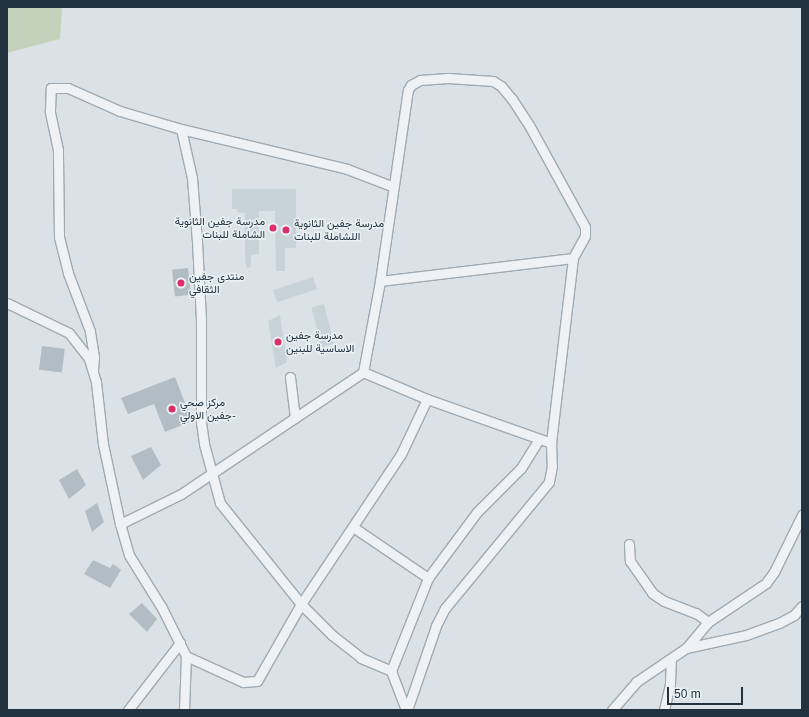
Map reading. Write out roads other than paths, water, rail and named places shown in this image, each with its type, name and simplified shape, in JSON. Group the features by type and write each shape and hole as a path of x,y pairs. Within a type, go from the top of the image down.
{"street":[{"path":"120,524 181,494 363,372 380,281 394,187 402,147 406,97 411,84 420,80 448,78 493,81 502,86 520,112 585,227 585,236 574,258 550,443 552,466 549,482 445,608 436,626 406,710"},
{"path":"184,710 186,656 180,642 129,555 120,524 103,444 93,370 94,357 90,331 68,272 59,237 58,150 50,111 51,88 68,88 108,106 181,129 347,169 394,187"},
{"path":"181,129 192,178 197,241 201,321 201,422 204,444 214,473 220,503 301,604 348,649 362,658 391,671"},
{"path":"380,281 574,258"},
{"path":"7,303 69,333 83,350 93,370"},
{"path":"363,372 427,399 550,443"},
{"path":"290,377 295,418"},
{"path":"186,656 243,682 257,681 263,675 301,604 401,454 427,399"},
{"path":"406,710 391,671 428,578 476,512 521,468 540,440"},
{"path":"612,710 636,682 671,660 686,648 708,622 766,583 774,572 802,515"},
{"path":"353,527 428,578"},
{"path":"629,544 630,561 652,592 664,601 696,613 708,622"},
{"path":"686,648 746,635 779,623 794,615 802,606"},
{"path":"128,710 180,642"},
{"path":"664,710 670,684 671,660"}],"place":[{"name":"مدرسة جفين الثانوية الشاملة للبنات","path":"273,228"},
{"name":"مدرسة جفين الثانوية اللشاملة للبنات","path":"286,230"},
{"name":"منتدى جفين الثقافي","path":"181,283"},
{"name":"مدرسة جفين الاساسية للبنين","path":"278,342"},
{"name":"مركز صحي جفين الاولي-","path":"172,409"}]}
